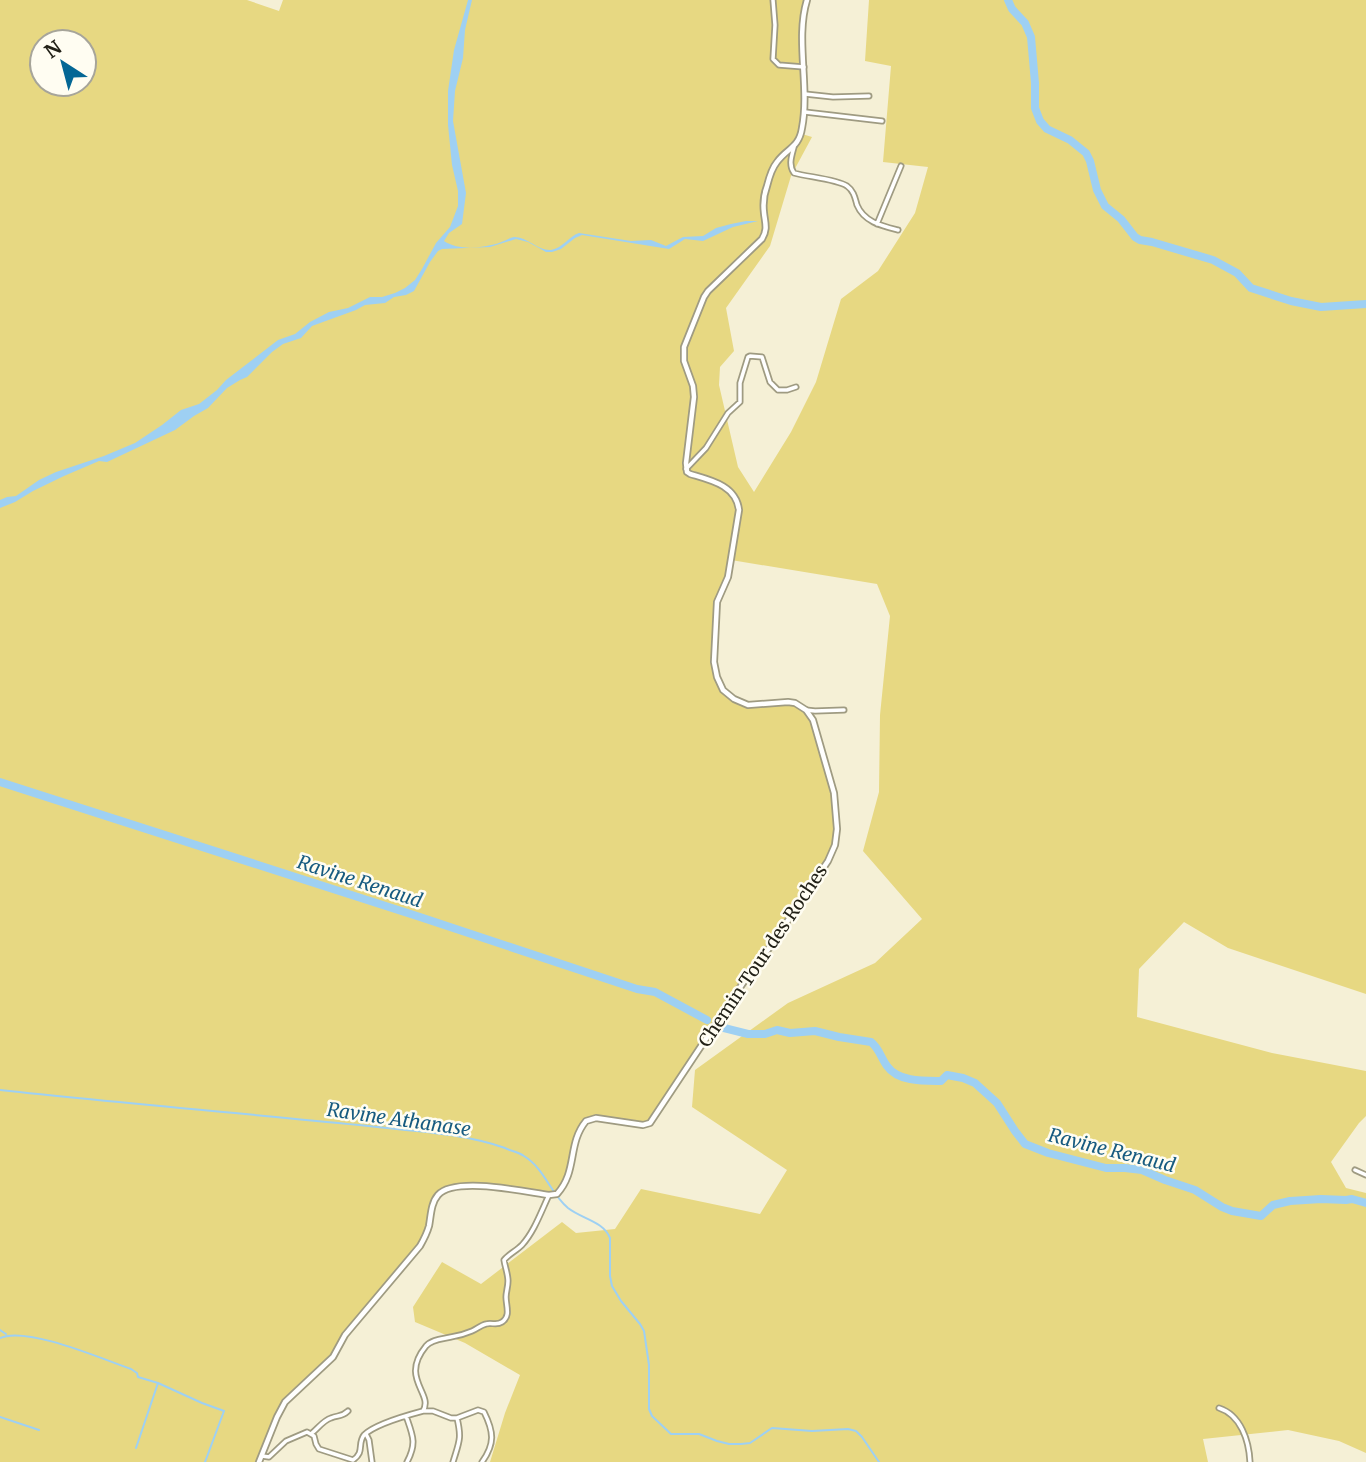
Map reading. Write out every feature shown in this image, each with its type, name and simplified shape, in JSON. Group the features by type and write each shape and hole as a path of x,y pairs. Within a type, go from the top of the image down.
{"street":[{"path":"773,0 773,59 779,65 804,66"},
{"path":"807,0 802,27 805,94 802,132 794,147 779,158 770,176 765,193 766,232 708,291 684,347 684,361 694,397 686,469 690,474 722,484 738,503 740,510 728,577 718,602 714,662 723,690 748,705 788,702 815,712 844,710"},
{"path":"805,94 833,97 869,96"},
{"path":"805,111 881,121"},
{"path":"794,147 791,163 794,173 845,185 853,192 863,215 876,223 898,230"},
{"path":"876,223 901,166"},
{"path":"686,469 706,448 728,413 740,402 740,383 748,357 762,357 770,382 778,390 796,387"},
{"name":"Chemin Tour des Roches","path":"550,1195 557,1194 565,1185 577,1136 586,1121 596,1118 643,1125 650,1123 828,862 835,845 837,829 834,793 813,720 806,710"},
{"path":"1355,1170 1366,1175"},
{"path":"259,1462 285,1402 332,1357 345,1335 420,1246 440,1193 453,1187 470,1185 550,1195 527,1239 504,1260 508,1278 508,1310 505,1319 501,1323 485,1324 463,1335 432,1341 416,1362 419,1388 426,1402 423,1411"},
{"path":"1219,1408 1230,1413 1245,1432 1250,1462"},
{"path":"312,1433 319,1449 353,1460 360,1453 366,1434 399,1417 433,1411 457,1418 481,1410 486,1415 492,1438 492,1446 482,1462"},
{"path":"262,1456 269,1457 286,1441 307,1432 312,1433 328,1419 339,1417 348,1411"},
{"path":"406,1416 414,1445 407,1462"},
{"path":"453,1462 460,1440 457,1418"},
{"path":"366,1434 372,1462"}],"shaded area":[{"path":"0,0 247,0 279,11 283,0 807,0 802,27 805,94 802,134 812,137 791,176 770,246 726,308 734,351 720,367 719,385 738,467 754,492 791,432 816,382 841,299 878,271 915,213 928,167 883,162 891,66 865,61 869,0 1366,0 1366,994 1228,948 1184,922 1139,969 1137,1017 1272,1053 1366,1071 1366,1116 1331,1162 1346,1188 1366,1193 1366,1453 1339,1441 1288,1430 1203,1439 1208,1462 490,1462 520,1375 465,1343 415,1322 413,1307 442,1262 481,1284 562,1222 576,1233 615,1229 641,1189 760,1214 787,1170 692,1107 695,1070 788,1003 875,963 922,919 863,851 879,792 880,715 890,616 877,584 731,560 728,577 717,602 714,662 723,690 734,699 748,704 788,702 806,710 813,720 831,780 837,829 828,862 647,1125 589,1119 579,1130 569,1176 557,1194 470,1185 453,1187 437,1196 420,1246 345,1335 333,1357 285,1403 259,1462 0,1462"}],"water":[{"path":"468,0 472,0 455,91 453,121 466,193 462,224 449,233 444,241 470,248 438,251 414,291 406,295 394,297 385,303 365,305 312,326 301,338 283,344 272,352 247,377 227,388 208,408 175,430 107,462 99,461 64,476 0,508 0,500 16,496 39,480 135,443 181,410 199,404 278,340 295,334 310,322 370,297 395,293 415,280 436,243 450,227 458,206 448,125 448,91 454,50"},
{"path":"758,221 733,227 703,241 685,239 669,249 582,235 561,249 546,252 516,239 490,247 474,248 493,245 514,237 551,250 579,233 631,241 651,240 666,246 683,237 703,236 716,228"}],"waterway":[{"path":"1008,0 1012,9 1025,23 1031,37 1035,108 1040,121 1047,129 1070,140 1086,153 1097,190 1105,206 1121,219 1135,237 1213,260 1237,273 1251,288 1291,301 1321,307 1366,304"},
{"name":"Ravine Renaud","path":"0,782 637,989 655,992 707,1020"},
{"name":"Ravine Renaud","path":"724,1028 748,1034 765,1034 777,1030 790,1033 815,1031 871,1042 892,1071 904,1078 941,1081 947,1075 975,1083 997,1103 1025,1144 1106,1168 1142,1170 1195,1190 1232,1211 1261,1216 1273,1205 1290,1201 1352,1199 1366,1203"},
{"name":"Ravine Athanase","path":"0,1090 433,1133 470,1139 519,1153 531,1161 568,1208 607,1232 610,1238 612,1286 644,1331 649,1365 649,1409 652,1416 671,1434 699,1434 729,1444 741,1444 750,1443 772,1428 812,1431 848,1429 856,1431 862,1437 879,1462"},
{"path":"0,1330 6,1334"},
{"path":"0,1338 12,1335 28,1336 65,1345 131,1369 138,1377 224,1411 205,1462"},
{"path":"136,1448 158,1383"},
{"path":"0,1417 39,1430"}]}
